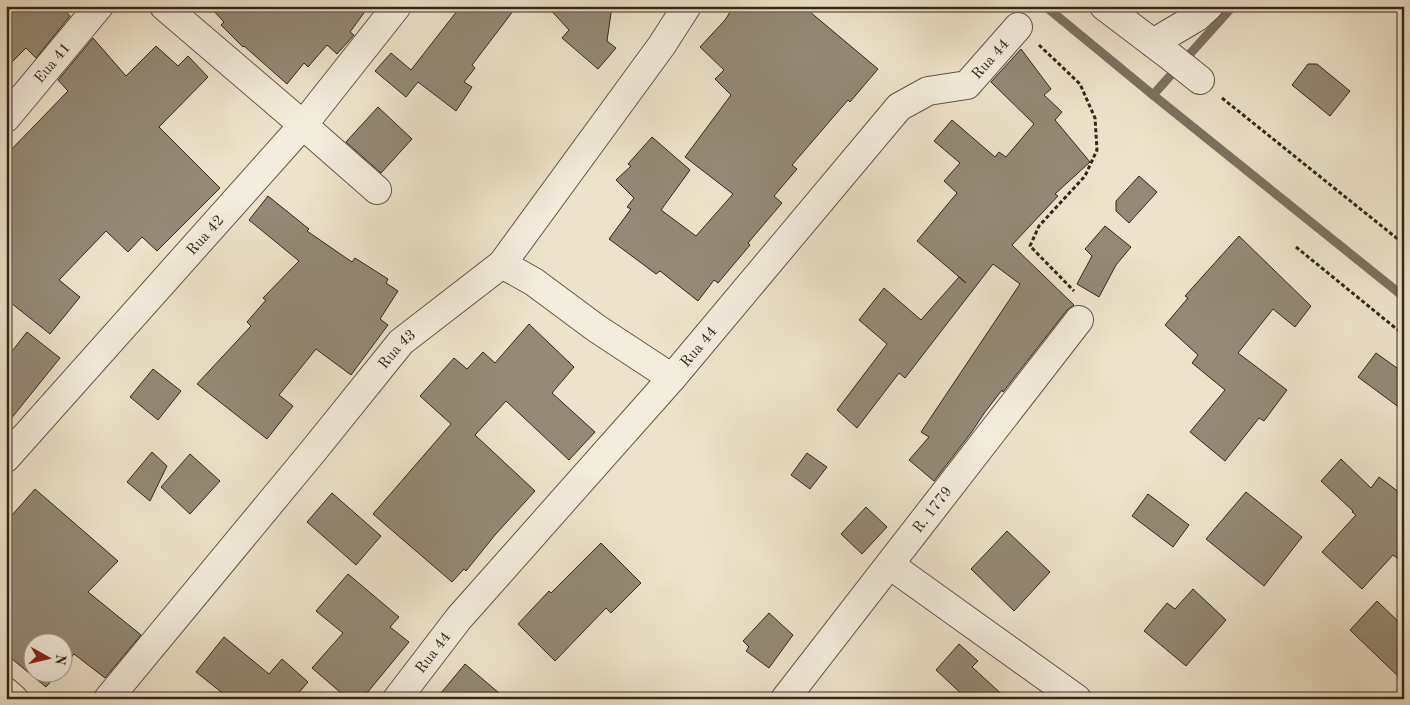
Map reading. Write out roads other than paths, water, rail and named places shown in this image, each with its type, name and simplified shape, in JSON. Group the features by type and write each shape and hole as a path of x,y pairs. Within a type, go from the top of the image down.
{"street":[{"name":"Eua 41","path":"6,118 99,6"},
{"path":"164,6 377,190"},
{"name":"Rua 42","path":"6,458 303,125 397,6"},
{"name":"Rua 43","path":"108,699 401,342 502,264 662,45 687,6"},
{"path":"1104,6 1200,80"},
{"path":"1162,49 1209,6"},
{"name":"Rua 44","path":"397,699 459,618 672,378 899,108 928,91 967,85 1018,26"},
{"path":"502,264 534,282 596,328 672,378"},
{"name":"R. 1779","path":"785,699 1079,320"},
{"path":"890,565 1077,699"},
{"path":"6,692 14,699"}],"waterway":[{"path":"1045,6 1404,297"},
{"path":"1153,95 1233,6"}]}
